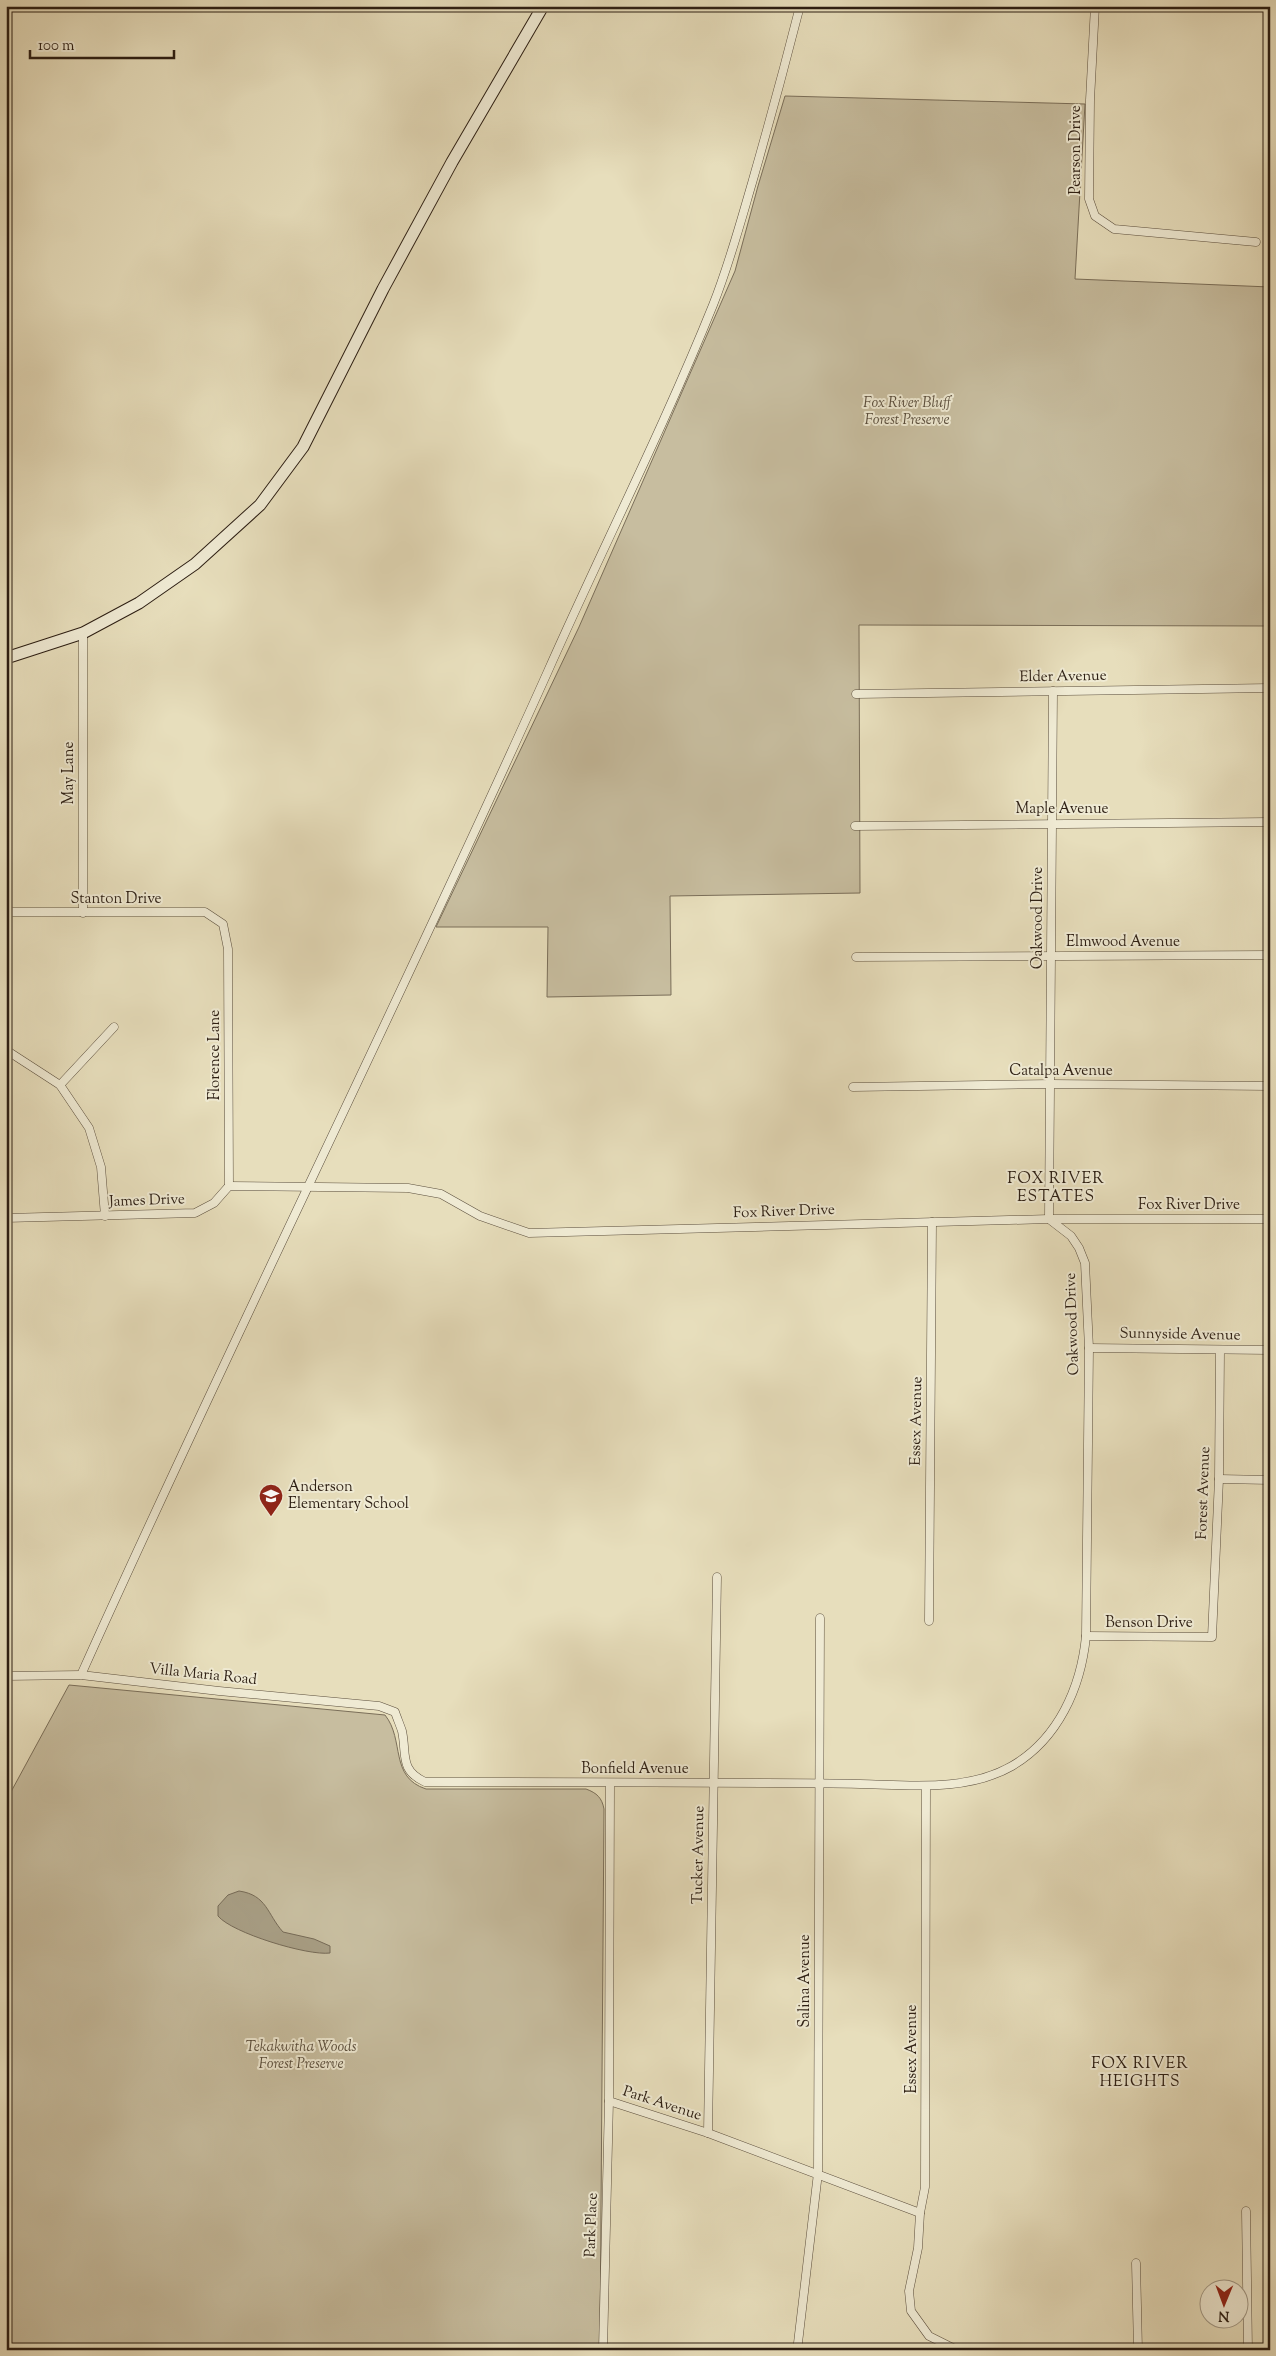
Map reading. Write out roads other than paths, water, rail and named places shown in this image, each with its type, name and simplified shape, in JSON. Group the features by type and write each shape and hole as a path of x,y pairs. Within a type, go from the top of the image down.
{"main road":[{"path":"6,658 83,633 139,602 195,564 260,505 303,447 383,289 452,162 543,6"}],"street":[{"path":"81,1675 238,1331 308,1188 621,515 714,303 734,244 778,93 800,6"},
{"name":"Pearson Drive","path":"1095,6 1090,100 1089,199 1095,216 1114,228 1256,242"},
{"name":"May Lane","path":"83,633 83,913"},
{"name":"Elder Avenue","path":"856,694 1270,688"},
{"name":"Oakwood Drive","path":"926,1786 961,1783 997,1773 1012,1766 1036,1748 1059,1722 1073,1692 1083,1661 1086,1636 1089,1348 1085,1263 1080,1248 1071,1236 1049,1219 1052,956 1051,823 1054,691"},
{"name":"Maple Avenue","path":"855,826 1270,822"},
{"name":"Stanton Drive","path":"6,912 205,912 223,924"},
{"name":"Florence Lane","path":"223,924 228,949 229,1186"},
{"name":"Elmwood Avenue","path":"856,957 1270,955"},
{"path":"60,1085 114,1026"},
{"path":"6,1050 60,1085 89,1128 101,1167 105,1216"},
{"name":"Catalpa Avenue","path":"853,1086 1050,1084 1270,1086"},
{"path":"229,1186 308,1188"},
{"name":"James Drive","path":"6,1218 195,1213 214,1203 229,1186"},
{"name":"Fox River Drive","path":"308,1188 408,1188 440,1194 480,1216 529,1233 1049,1219 1270,1219"},
{"name":"Essex Avenue","path":"928,1620 932,1222"},
{"name":"Sunnyside Avenue","path":"1089,1348 1270,1350"},
{"name":"Forest Avenue","path":"1212,1637 1219,1479 1220,1350"},
{"path":"1219,1479 1270,1480"},
{"name":"Tucker Avenue","path":"708,2133 716,1577"},
{"name":"Salina Avenue","path":"798,2343 818,2173 820,1618"},
{"name":"Benson Drive","path":"1086,1636 1212,1637"},
{"name":"Villa Maria Road","path":"6,1676 81,1675 219,1691 379,1706 394,1712"},
{"name":"Bonfield Avenue","path":"394,1712 402,1731 407,1768 414,1777 425,1782 714,1782 926,1786"},
{"name":"Park Avenue","path":"610,1783 609,2102 708,2133 920,2213"},
{"name":"Essex Avenue","path":"926,1786 925,2187 920,2213 918,2248 910,2291 911,2311 929,2336 957,2350"},
{"name":"Park Place","path":"603,2350 609,2102"},
{"path":"1246,2211 1248,2350"},
{"path":"1136,2263 1138,2350"}],"place":[{"name":"Anderson Elementary School","path":"271,1517"}],"district":[{"name":"FOX RIVER ESTATES","path":"1056,1188"},
{"name":"FOX RIVER HEIGHTS","path":"1140,2073"}],"park label":[{"name":"Fox River Bluff Forest Preserve","path":"907,412"},
{"name":"Tekakwitha Woods Forest Preserve","path":"301,2056"}]}
